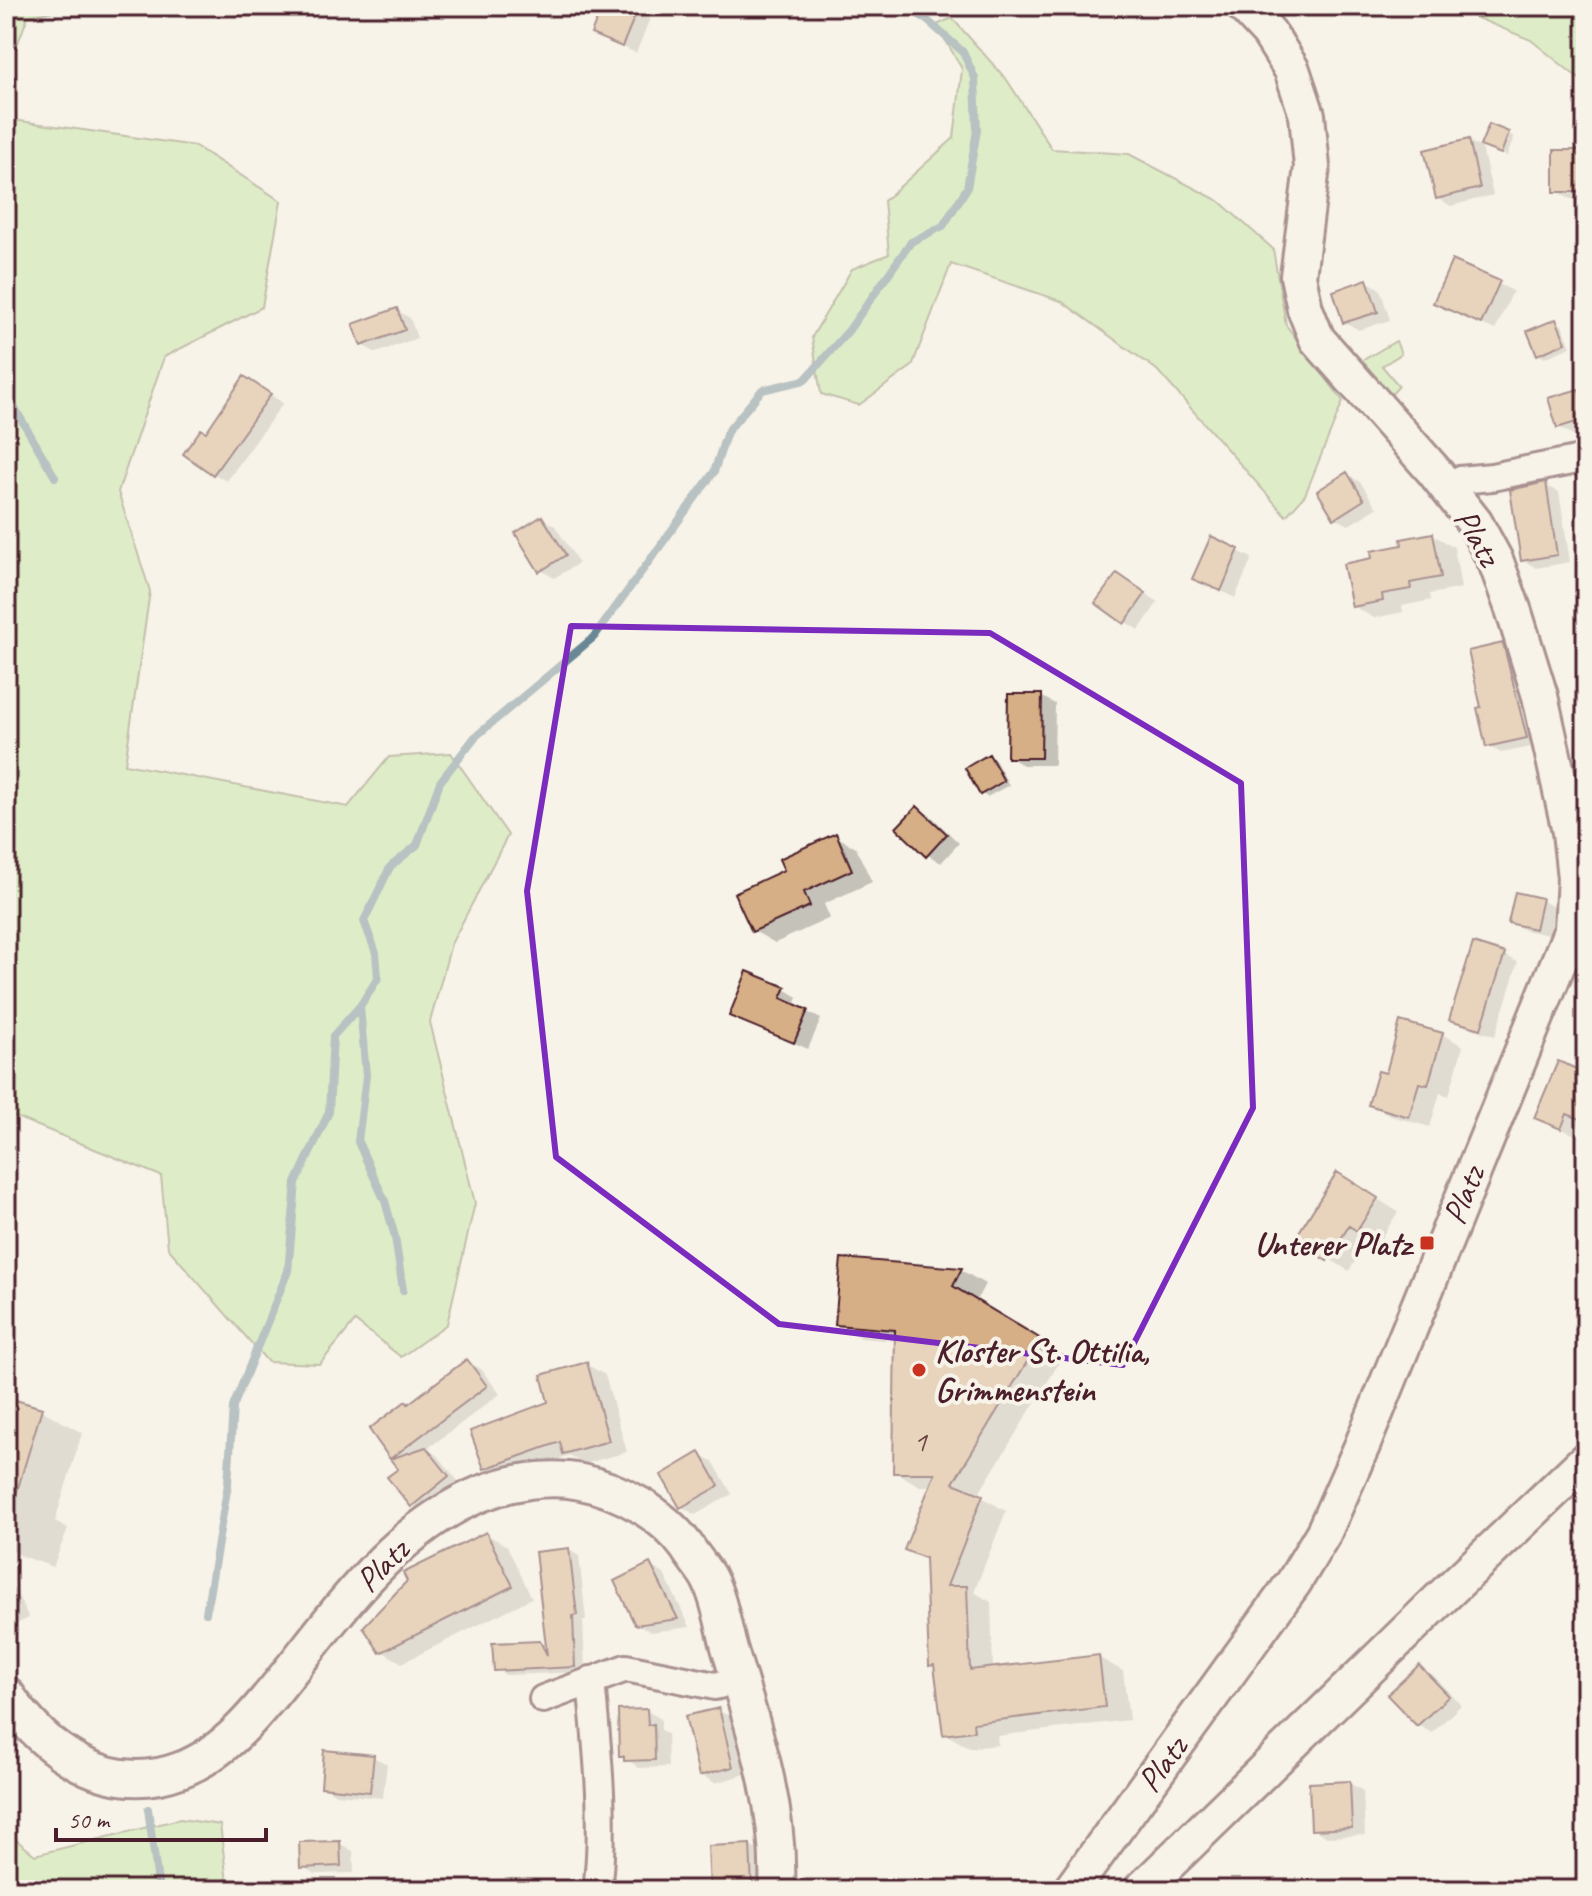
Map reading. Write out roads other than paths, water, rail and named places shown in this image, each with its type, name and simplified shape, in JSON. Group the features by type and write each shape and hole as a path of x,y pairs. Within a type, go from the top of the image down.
{"street":[{"name":"Platz","path":"1071,1890 1294,1582 1324,1532 1362,1446 1572,929 1575,878 1570,832 1540,696 1496,562 1475,523 1447,487 1317,339 1305,309 1298,276 1312,167 1307,115 1292,70 1269,33 1244,6"},
{"name":"Platz","path":"1447,487 1459,480 1492,477 1586,458"},
{"name":"Platz","path":"1141,1890 1578,1467"},
{"name":"Platz","path":"6,1694 23,1719 43,1740 91,1769 134,1779 179,1770 200,1761 231,1737 270,1696 348,1599 401,1542 450,1507 506,1484 568,1479 600,1486 629,1498 676,1533 709,1579 763,1764 775,1822 777,1890"},
{"path":"543,1699 626,1668 715,1686 739,1680"},
{"path":"591,1680 600,1779 597,1890"}],"waterway":[{"path":"403,1290 395,1237 385,1201 358,1142 366,1076 360,1006 378,978 376,953 364,921 390,867 417,845 440,782 475,737 594,637 714,472 727,432 762,390 805,380 849,330 911,242 943,226 967,188 977,130 975,78 963,52 907,6"},
{"path":"6,393 55,477"},
{"path":"206,1613 228,1484 233,1407 288,1271 296,1183 329,1112 333,1036 360,1006"},
{"path":"148,1809 159,1890"}],"place":[{"name":"Unterer Platz","path":"1427,1243"},
{"name":"Kloster St. Ottilia, Grimmenstein","path":"919,1370"}]}
